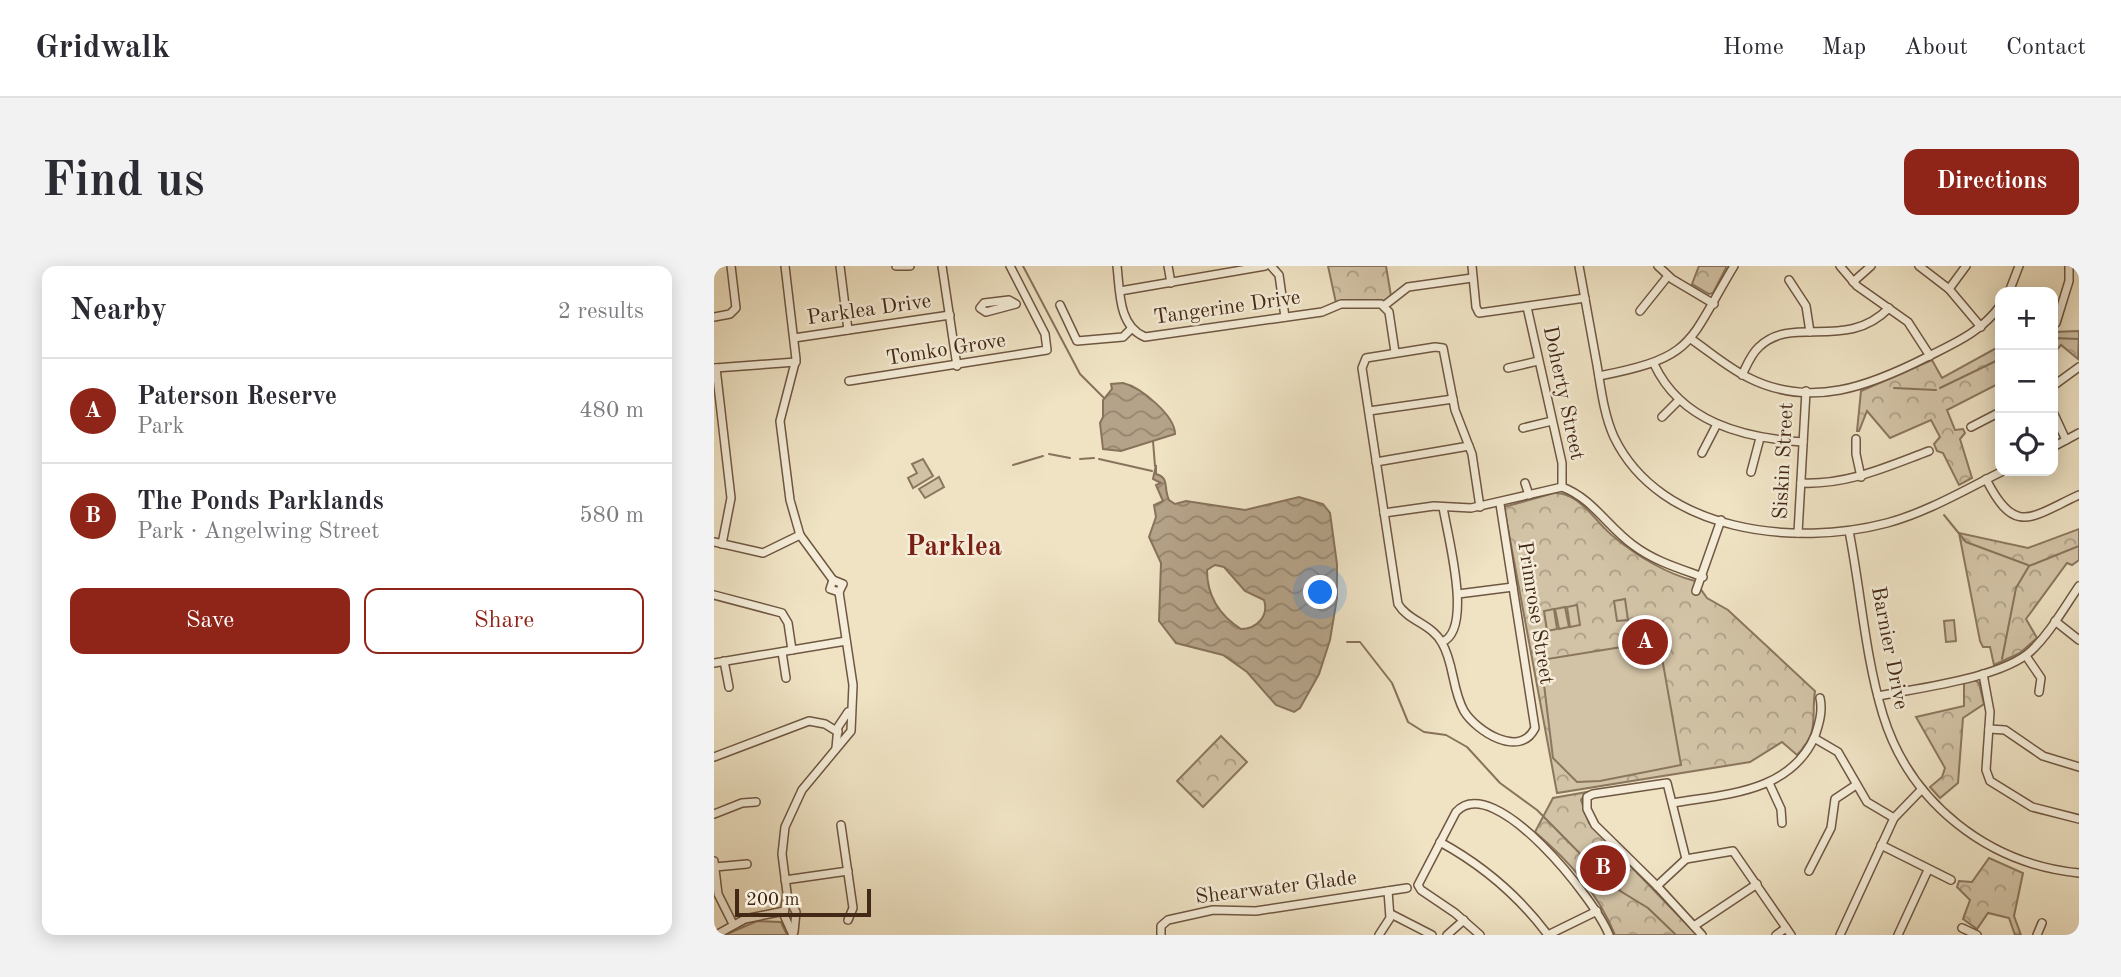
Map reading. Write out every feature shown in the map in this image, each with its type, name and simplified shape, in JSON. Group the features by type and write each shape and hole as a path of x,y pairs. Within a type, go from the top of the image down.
{"street":[{"path":"714,317 730,314 736,308 731,266"},
{"path":"785,266 796,362 780,421 791,510 800,536 833,580 843,584 839,592 853,685 850,731 802,790 788,817 782,846 793,935"},
{"path":"840,266 848,330"},
{"path":"896,266 909,266"},
{"path":"942,266 957,366"},
{"name":"Tomko Grove","path":"849,381 957,366 1048,349 1045,334 1020,301 1010,266"},
{"name":"Tangerine Drive","path":"1117,266 1125,319 1131,329 1153,337 1326,311 1341,304 1385,304"},
{"path":"1168,266 1171,283"},
{"path":"1221,266 1222,275"},
{"path":"1120,291 1265,266"},
{"path":"1271,266 1279,275 1285,317"},
{"path":"1472,266 1476,310 1482,313 1585,298"},
{"path":"1580,266 1610,426 1636,470 1665,495 1721,520 1744,527 1821,535 1905,518 1995,475"},
{"path":"1658,266 1668,276 1714,304"},
{"path":"1599,376 1654,364 1674,353 1691,339 1734,266"},
{"path":"1840,266 1853,282 1912,327 1930,356"},
{"path":"1853,282 1871,266"},
{"path":"1919,266 1949,289 1981,327"},
{"path":"1949,289 1966,266"},
{"path":"2011,287 2019,266"},
{"path":"2058,317 2069,281 2069,266"},
{"path":"1640,311 1668,276"},
{"path":"1395,352 1385,304 1408,288 1472,278"},
{"path":"1789,280 1806,306 1810,332"},
{"path":"1060,305 1077,341 1123,337 1131,329"},
{"name":"Doherty Street","path":"1527,307 1562,463 1562,486"},
{"path":"1742,374 1753,354 1765,342 1785,333 1854,330 1869,324 1889,308"},
{"path":"1691,339 1742,374 1773,387 1839,391 1870,384 1930,356 1981,327 1995,312"},
{"name":"Parklea Drive","path":"794,338 950,315"},
{"path":"1443,507 1458,594 1457,623 1448,640 1442,642 1427,625 1406,614 1398,604 1363,360 1395,352 1443,348 1453,399 1469,446 1480,507"},
{"path":"1508,368 1538,361"},
{"path":"796,362 715,368 731,498 718,543 763,553 800,536"},
{"path":"1654,364 1678,401 1717,424 1760,438 1803,442"},
{"path":"2058,382 2079,367"},
{"name":"Siskin Street","path":"1798,533 1806,391"},
{"path":"1369,411 1453,399"},
{"path":"1662,417 1678,401"},
{"path":"1971,427 1998,413"},
{"path":"2053,413 2066,440"},
{"path":"1523,428 1552,421"},
{"path":"1702,453 1717,424"},
{"path":"2058,444 2079,433"},
{"path":"1751,472 1760,438"},
{"path":"1856,439 1861,477"},
{"path":"1376,462 1469,446"},
{"path":"1801,483 1832,483 1861,477 1928,450"},
{"path":"1986,479 1998,505 2018,517 2033,516 2079,495"},
{"path":"1525,483 1529,495"},
{"path":"1384,513 1443,507 1480,507 1562,486 1584,499 1641,550 1666,564 1703,577"},
{"name":"Primrose Street","path":"1442,642 1467,714 1503,741 1527,738 1535,728 1500,503"},
{"path":"1696,591 1721,520"},
{"name":"Barnier Drive","path":"1849,531 1878,696 1898,752 1922,789 1956,824 1988,845 2030,863 2079,873"},
{"path":"1878,696 1983,674 2026,656 2079,586"},
{"path":"1458,594 1513,587"},
{"path":"714,595 782,613 788,623 792,650"},
{"path":"2055,621 2079,640"},
{"path":"714,663 846,641"},
{"path":"782,652 786,678"},
{"path":"2026,656 2041,678 2039,692"},
{"path":"724,661 729,687"},
{"path":"1983,674 1990,712 1986,774 1994,786 2032,807 2079,819"},
{"path":"1672,803 1769,783 1795,765 1814,738 1822,707 1820,698"},
{"path":"835,752 840,728 852,704"},
{"path":"714,757 807,722 850,731"},
{"path":"840,728 850,731"},
{"path":"1989,729 2006,730 2040,755 2079,767"},
{"path":"1814,738 1838,752 1867,802 1894,818"},
{"path":"1686,859 1680,844 1670,787 1665,782 1587,797 1587,809 1595,825 1702,935"},
{"path":"1769,783 1781,810 1782,823"},
{"path":"1810,871 1831,828 1835,799 1856,785"},
{"path":"1840,935 1894,818 1922,789"},
{"path":"714,814 742,803 756,802"},
{"path":"1480,935 1418,886 1458,809 1468,803 1484,804 1547,850 1575,880 1597,911 1609,935"},
{"path":"840,829 853,908 848,920"},
{"path":"1440,842 1464,855 1504,885 1548,935 1597,911"},
{"path":"1881,845 1951,880"},
{"path":"1657,886 1686,859 1732,851 1789,932 1776,935"},
{"path":"714,862 718,894 733,924"},
{"path":"715,867 747,864"},
{"path":"1898,935 1928,870"},
{"path":"785,880 848,871"},
{"path":"1694,926 1757,884"},
{"name":"Shearwater Glade","path":"1161,935 1161,928 1166,921 1210,911 1256,911 1338,896 1407,888"},
{"path":"1380,935 1391,914 1388,891"},
{"path":"716,935 733,924 765,916 789,914"},
{"path":"1391,914 1432,935"},
{"path":"1447,935 1464,920"},
{"path":"2037,935 2042,923"},
{"path":"1962,928 1978,935"}],"green space":[{"path":"1328,266 1386,266 1391,296 1385,301 1336,303"},
{"path":"1699,266 1727,266 1713,293 1709,294 1692,284"},
{"path":"2079,331 2078,359 2061,345 2058,348 2058,332"},
{"path":"1995,349 1995,386 1947,410 1955,430 1963,429 1965,433 1960,439 1972,478 1959,485 1943,453 1937,451 1934,444 1940,437 1931,420 1890,438 1867,411 1857,431 1861,391 1932,360 1942,378"},
{"path":"923,459 933,476 913,488 908,478 917,473 912,464"},
{"path":"939,477 944,487 925,498 919,489"},
{"path":"1554,493 1572,497 1614,537 1642,557 1674,574 1695,581 1707,598 1728,610 1815,691 1812,731 1797,755 1782,742 1750,762 1557,793 1504,507"},
{"path":"2079,529 2079,560 2072,565 2067,563 2026,619 2037,638 2020,653 1994,665 1990,647 1983,647 1980,641 1959,533 2028,548"},
{"path":"1625,599 1628,620 1617,621 1614,601"},
{"path":"1577,605 1580,625 1570,627 1567,607"},
{"path":"1565,607 1569,627 1559,629 1555,609"},
{"path":"1554,609 1557,629 1547,631 1544,611"},
{"path":"1954,620 1956,641 1946,642 1944,621"},
{"path":"1659,641 1681,765 1600,781 1577,782 1553,758 1541,660"},
{"path":"1974,680 1979,683 1984,704 1963,718 1958,783 1940,798 1930,787 1942,777 1945,768 1916,717 1964,706 1964,683"},
{"path":"1221,736 1247,762 1203,807 1177,781"},
{"path":"1587,792 1581,800 1589,823 1697,935 1615,935 1600,905 1581,879 1535,832 1553,798"},
{"path":"1989,858 2023,873 2014,916 2021,935 2015,935 2009,918 1988,913 1977,929 1963,919 1970,900 1957,887 1959,881 1972,882"},
{"path":"757,921 781,922 787,935 725,935"}],"water":[{"path":"1123,383 1155,403 1169,419 1175,434 1121,451 1103,449 1100,423 1103,417 1103,400 1112,389 1111,384"},
{"path":"1156,465 1156,474 1165,481 1169,500 1175,504 1186,501 1245,510 1299,497 1323,504 1330,513 1337,564 1337,598 1330,640 1319,674 1300,708 1294,712 1276,705 1247,672 1223,655 1176,643 1159,621 1161,563 1149,537 1156,517 1154,505 1163,501 1156,485 1161,483 1153,479","holes":["1215,565 1224,567 1245,591 1264,600 1263,616 1252,627 1241,629 1233,624 1212,596 1207,570"]}],"waterway":[{"path":"1023,266 1080,374 1104,398"},
{"path":"2058,338 2079,339"},
{"path":"1940,388 1995,361"},
{"path":"1894,388 1936,390"},
{"path":"1153,441 1155,466"},
{"path":"1049,454 1070,458"},
{"path":"1013,465 1043,456"},
{"path":"1080,459 1094,458"},
{"path":"1099,459 1152,471"},
{"path":"1944,515 1966,542 2028,565"},
{"path":"2002,659 2016,588 2029,566 2079,546"},
{"path":"1347,642 1360,642 1392,683 1408,722 1424,732 1446,735 1467,747 1500,783 1537,810 1612,886 1648,908 1676,935"}],"place":[{"name":"Paterson Reserve","path":"1645,642"},
{"name":"The Ponds Parklands","path":"1603,868"}],"district":[{"name":"Parklea","path":"954,548"}]}
